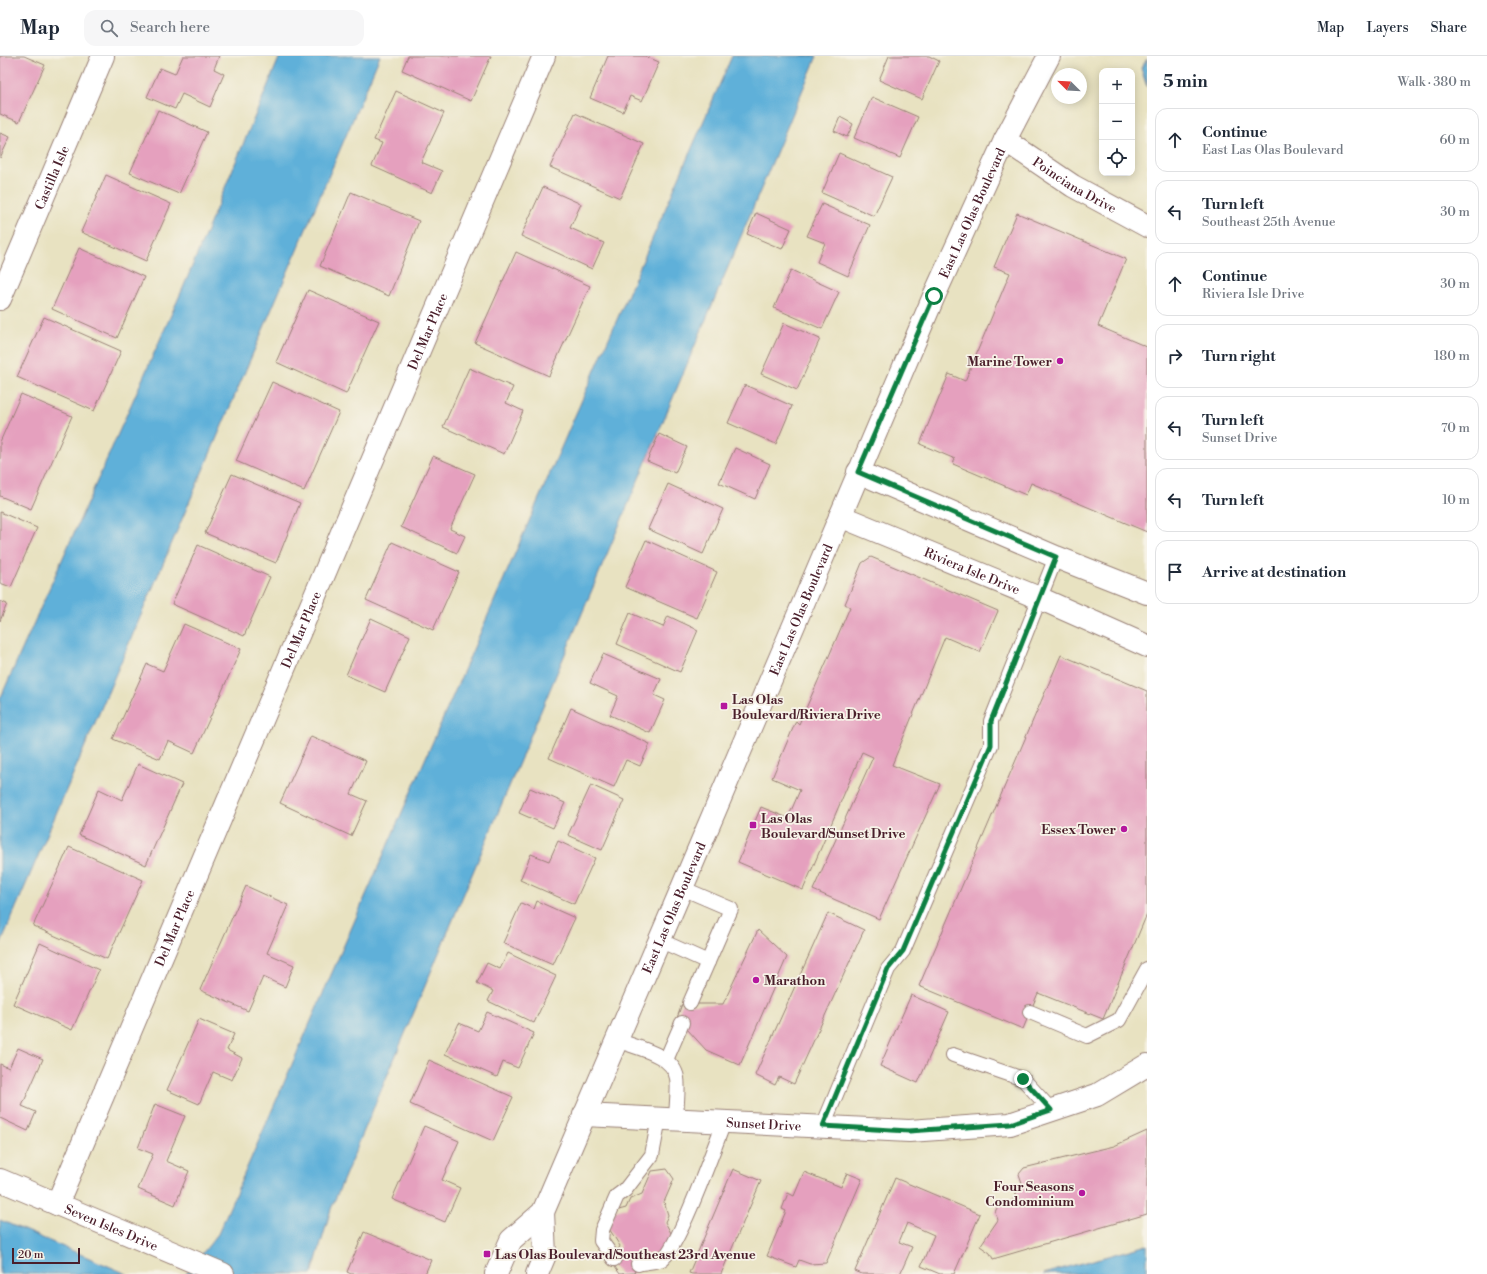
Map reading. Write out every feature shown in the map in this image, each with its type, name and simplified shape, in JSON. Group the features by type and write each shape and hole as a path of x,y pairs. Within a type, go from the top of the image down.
{"street":[{"name":"Castilla Isle","path":"0,299 103,56"},
{"name":"Del Mar Place","path":"57,1204 544,56"},
{"name":"East Las Olas Boulevard","path":"496,1274 511,1240 542,1212 617,1040 934,296 1005,140 1049,56"},
{"name":"Poinciana Drive","path":"1005,140 1073,186 1147,226"},
{"path":"858,472 1056,557 1147,593"},
{"name":"Riviera Isle Drive","path":"840,516 1039,598 1147,646"},
{"name":"Sunset Drive","path":"584,1115 909,1131 1010,1124 1096,1095 1147,1065"},
{"name":"Seven Isles Drive","path":"0,1180 223,1274"},
{"name":"East Las Olas Boulevard","path":"537,1274 545,1255 542,1212"}],"lane":[{"path":"823,1126 888,969 903,951 991,745 991,721 1056,557"},
{"path":"682,888 731,909 690,1004"},
{"path":"659,940 708,962"},
{"path":"1030,1012 1087,1036 1119,1020 1147,968"},
{"path":"666,1060 682,1023"},
{"path":"614,1259 601,1241 602,1230 617,1196 625,1190 652,1155 667,1119 678,1079 673,1066 663,1057 617,1040"},
{"path":"953,1055 1023,1079 1051,1110"},
{"path":"638,1264 662,1259 670,1252 689,1211 724,1122"}],"water":[{"path":"280,56 380,56 0,945 0,699 183,288"},
{"path":"732,56 817,56 331,1209 312,1274 186,1274 218,1234"},
{"path":"1147,59 1147,87 1141,68"},
{"path":"0,1220 127,1274 0,1274"},
{"path":"1147,1245 1147,1274 1043,1274"}],"building":[{"path":"0,56 24,56 45,65 19,122 0,114"},
{"path":"183,56 219,56 214,69 224,74 210,107 182,94 175,109 147,97 160,68 175,74"},
{"path":"408,56 491,56 471,101 402,70"},
{"path":"608,56 645,56 659,62 642,101 630,96 623,112 590,98"},
{"path":"889,56 929,56 939,61 922,99 879,80"},
{"path":"396,91 444,113 421,162 442,171 432,193 372,166 382,143 374,140"},
{"path":"872,97 918,117 900,158 854,138"},
{"path":"158,110 207,132 179,194 130,173"},
{"path":"575,113 644,144 620,198 550,167"},
{"path":"840,117 853,124 847,137 834,131"},
{"path":"0,133 10,137 0,158"},
{"path":"839,153 892,177 874,216 822,193"},
{"path":"106,175 171,204 146,261 81,232"},
{"path":"543,187 581,204 570,228 604,243 592,269 521,236"},
{"path":"351,192 419,221 389,296 320,266"},
{"path":"822,204 870,225 848,276 817,262 825,243 807,236"},
{"path":"756,213 791,229 782,249 747,234"},
{"name":"Marine Tower","path":"1017,213 1126,259 1098,326 1147,347 1147,532 1031,483 1026,495 953,464 955,459 920,444 949,374 965,381 1010,273 994,267"},
{"path":"79,248 144,277 117,338 52,309"},
{"path":"516,252 590,286 549,376 475,343"},
{"path":"791,270 839,292 822,329 774,308"},
{"path":"308,290 379,321 346,394 276,362"},
{"path":"44,317 121,351 94,411 17,377"},
{"path":"784,323 820,339 797,390 761,374"},
{"path":"469,368 513,387 506,403 523,411 504,454 443,427"},
{"path":"272,382 339,412 304,491 236,461"},
{"path":"745,385 792,406 776,444 728,423"},
{"path":"21,394 72,416 31,509 0,496 0,442"},
{"path":"659,434 687,447 675,473 647,461"},
{"path":"735,448 770,464 755,499 719,483"},
{"path":"433,456 475,474 450,529 465,536 457,553 401,527"},
{"path":"232,474 300,503 276,563 205,533"},
{"path":"668,484 723,509 703,554 648,529"},
{"path":"0,512 37,528 11,587 0,583"},
{"path":"646,540 717,572 697,618 625,587"},
{"path":"392,542 459,572 433,630 366,600"},
{"path":"198,545 270,577 244,636 172,604"},
{"path":"871,557 998,611 980,652 945,637 892,765 940,784 879,919 813,890 873,757 862,752 803,890 738,862 761,807 788,818 800,790 772,778 796,721 799,724 850,607 845,604 862,563"},
{"path":"0,601 7,604 0,621"},
{"path":"630,613 663,627 668,616 698,630 680,672 617,644"},
{"path":"371,618 410,636 385,692 346,675"},
{"path":"184,624 241,649 194,753 168,741 160,759 113,739 147,664 163,671"},
{"path":"603,654 661,679 654,695 665,700 650,733 610,715 618,696 590,683"},
{"path":"1061,655 1147,691 1147,914 1103,1019 1038,993 1023,1029 919,986"},
{"path":"571,708 650,744 640,766 626,760 614,787 549,758"},
{"path":"311,736 366,761 351,794 367,801 351,836 280,803"},
{"path":"138,764 182,784 146,865 79,835 99,789 122,800"},
{"path":"591,785 624,800 602,850 568,835"},
{"path":"530,788 565,803 553,828 519,813"},
{"path":"558,841 595,858 574,904 520,880 531,854 549,861"},
{"path":"69,847 143,880 107,959 33,926"},
{"path":"246,886 288,905 267,953 294,965 285,987 263,977 248,1011 200,990"},
{"path":"537,901 575,918 553,965 503,943 521,903 534,909"},
{"path":"828,913 864,930 794,1084 779,1077 775,1085 755,1075"},
{"name":"Marathon","path":"758,930 787,957 740,1065 706,1050 677,1018 682,1004 723,1004"},
{"path":"40,943 99,970 72,1030 13,1004"},
{"path":"508,953 556,976 534,1023 488,1001 493,991 477,983 487,963 500,969"},
{"path":"911,995 949,1012 918,1083 880,1066"},
{"path":"487,1012 534,1033 518,1068 503,1062 497,1077 445,1054 459,1023 478,1031"},
{"path":"199,1019 234,1034 227,1050 242,1058 232,1080 213,1072 199,1104 167,1090"},
{"path":"18,1048 43,1059 22,1106 36,1112 28,1131 0,1118 0,1064 9,1068"},
{"path":"429,1060 513,1097 493,1141 410,1104"},
{"path":"155,1104 185,1116 166,1161 189,1171 175,1205 138,1189 153,1154 138,1148"},
{"path":"424,1126 459,1141 442,1180 460,1188 445,1222 392,1199"},
{"name":"Four Seasons Condominium","path":"1147,1131 1147,1214 993,1259 990,1253 980,1246 998,1220 995,1212 999,1204 1011,1203 1022,1183 1019,1174 1024,1168 1114,1146"},
{"path":"667,1169 674,1179 664,1202 668,1215 665,1222 672,1235 664,1252 642,1255 634,1273 620,1274 612,1263 620,1246 608,1227 615,1211 626,1208 630,1199 642,1194 652,1171"},
{"path":"733,1169 761,1181 721,1274 689,1273"},
{"path":"804,1172 841,1187 847,1173 862,1179 826,1263 810,1264 799,1260 796,1267 767,1256 786,1211 782,1209 788,1193 794,1196"},
{"path":"895,1178 980,1214 954,1274 940,1274 921,1266 934,1235 907,1223 899,1242 912,1247 900,1274 862,1274 855,1271"},
{"path":"364,1232 431,1260 425,1274 351,1274 347,1272"}],"place":[{"name":"Marine Tower","path":"1060,361"},
{"name":"Las Olas Boulevard/Riviera Drive","path":"724,706"},
{"name":"Las Olas Boulevard/Sunset Drive","path":"753,825"},
{"name":"Essex Tower","path":"1124,829"},
{"name":"Marathon","path":"756,980"},
{"name":"Four Seasons Condominium","path":"1082,1193"},
{"name":"Las Olas Boulevard/Southeast 23rd Avenue","path":"487,1254"}],"route":[{"path":"934,296 858,472 1056,557 991,721 991,745 903,951 888,969 823,1126 909,1131 1010,1124 1051,1110 1023,1079"}]}
